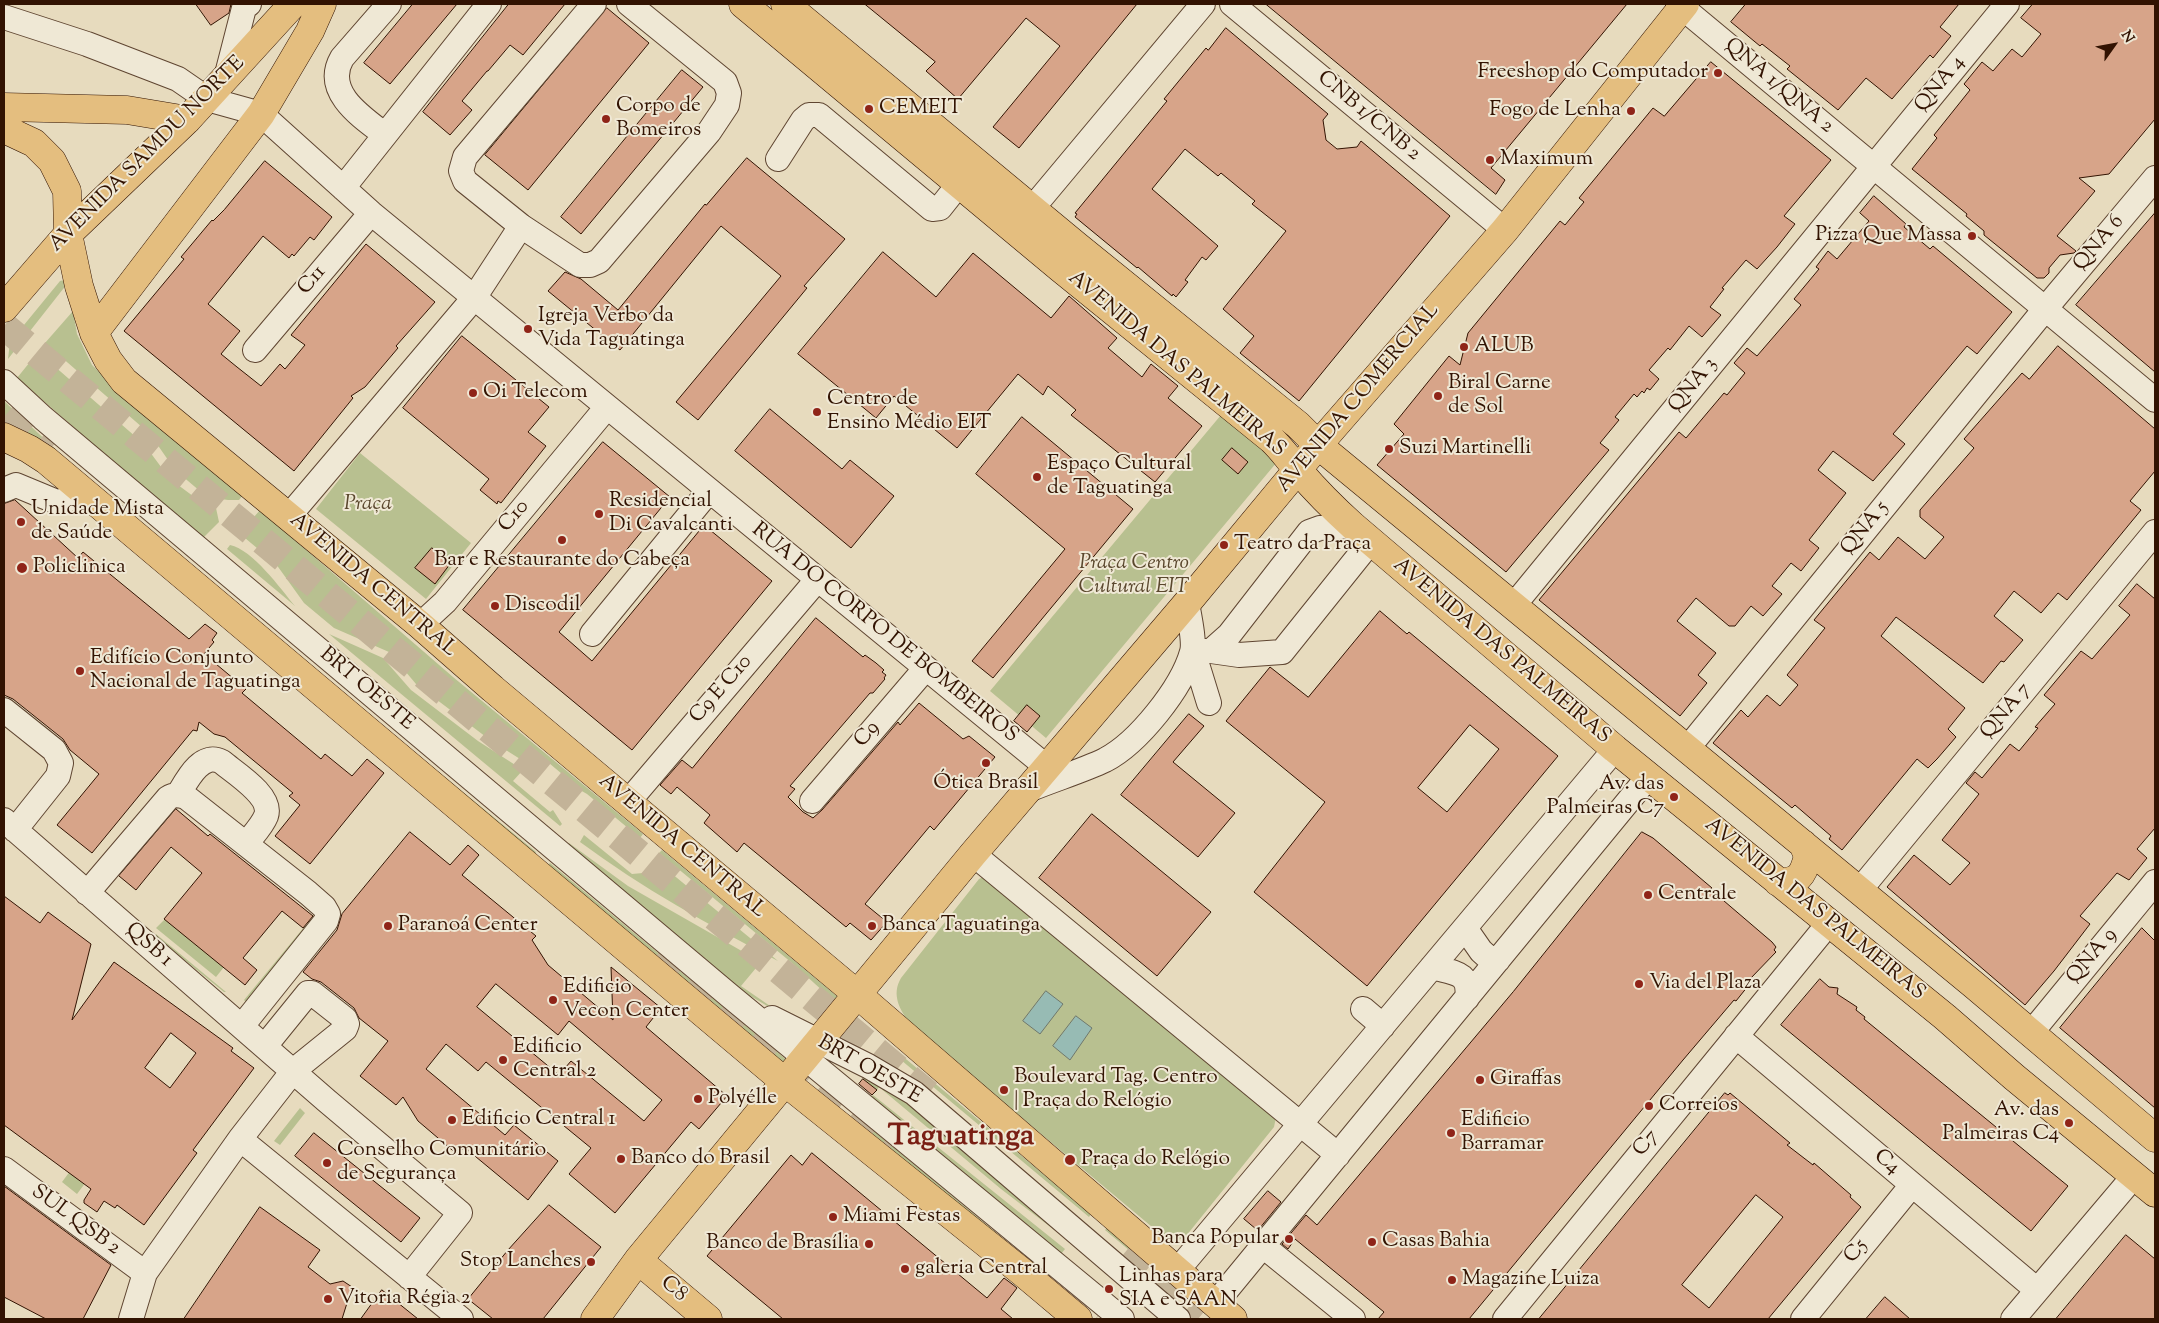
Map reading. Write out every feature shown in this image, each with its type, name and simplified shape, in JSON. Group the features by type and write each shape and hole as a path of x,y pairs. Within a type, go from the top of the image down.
{"main road":[{"name":"AVENIDA SAMDU NORTE","path":"4,308 68,234 207,99 293,4"},
{"path":"94,333 261,114 310,31 322,4"},
{"name":"AVENIDA DAS PALMEIRAS","path":"744,4 1060,268 1271,439 1280,447 1298,471 1362,534 1615,750 1945,1016 2014,1077 2155,1193"},
{"name":"AVENIDA DAS PALMEIRAS","path":"784,4 1298,424 1318,445 1974,985 2155,1138"},
{"name":"AVENIDA COMERCIAL","path":"852,1002 973,854 1048,768 1318,445 1505,230 1682,5"},
{"path":"4,107 127,110 186,120"},
{"name":"AVENIDA CENTRAL","path":"4,129 34,142 52,161 67,191 68,234 79,286 94,333 108,360 124,381 420,625 628,802 852,1002 1224,1312"},
{"path":"4,437 29,448 801,1063 1007,1259 1078,1319"},
{"path":"1439,600 1441,585 1445,576 1465,566"},
{"path":"1778,882 1791,882 1800,877 1808,856 1803,844"},
{"path":"1945,1016 1941,999 1947,988 1960,982 1974,985"},
{"path":"594,1319 638,1260 852,1002"},
{"path":"2076,1128 2095,1132 2106,1126 2111,1115 2108,1099"},
{"name":"C8","path":"638,1260 708,1319"}],"street":[{"path":"384,134 356,112 342,93 335,79 337,67 342,58 389,4"},
{"path":"343,188 489,4"},
{"path":"594,4 465,157 461,171 465,181 522,226 580,265 590,265 599,261 709,132 728,105 729,93 725,82 629,4"},
{"path":"1015,229 1203,4"},
{"name":"CNB 1/CNB 2","path":"1232,4 1505,230"},
{"name":"QNA 4","path":"1874,166 2007,4"},
{"path":"226,78 245,5"},
{"name":"QNA 1/QNA 2","path":"1682,5 2155,400"},
{"path":"4,17 87,44 178,80 207,99 261,114"},
{"name":"RUA DO CORPO DE BOMBEIROS","path":"261,114 371,213 1048,768"},
{"path":"778,159 803,120 809,116 819,115 932,209 940,208 959,184"},
{"name":"QNA 3","path":"1514,606 1874,166"},
{"name":"QNA 6","path":"2045,309 2155,178"},
{"name":"C11","path":"254,350 371,213"},
{"path":"289,516 474,298 522,226"},
{"name":"QNA 5","path":"1687,749 2045,309"},
{"name":"BRT OESTE","path":"4,382 43,418 730,996 801,1063 1122,1319"},
{"name":"C10","path":"420,625 445,602 607,407"},
{"path":"4,490 16,485 57,502 70,499 83,491"},
{"path":"592,634 709,491"},
{"path":"1030,789 1105,760 1126,747 1153,717 1202,651 1229,635 1309,532 1320,528 1362,534 1282,652 1239,654 1202,651"},
{"name":"QNA 7","path":"1859,891 2155,532"},
{"name":"C9 E C10","path":"628,802 817,580"},
{"path":"1187,603 1202,651 1209,703"},
{"name":"C9","path":"812,801 925,669"},
{"path":"4,710 54,750 61,763 58,776 9,825"},
{"path":"1176,1272 1615,750"},
{"path":"178,794 190,774 200,765 209,760 216,759 222,762 257,791 266,803 268,810 266,816 246,844"},
{"path":"1224,1312 1263,1246 1649,776"},
{"path":"87,893 168,798 178,794 186,797 324,906 328,914 326,922 242,1026"},
{"name":"QSB 1","path":"9,825 460,1213 409,1277"},
{"path":"973,854 1338,1155"},
{"name":"QNA 9","path":"2031,1033 2155,882"},
{"name":"C7","path":"1504,1319 1829,923"},
{"path":"1465,928 1480,951 1491,960 1498,960"},
{"path":"1432,967 1458,974 1465,978 1469,986 1467,998"},
{"path":"131,1319 145,1273 240,1139 293,1071 345,1029 345,1019 312,993 308,993 265,1046"},
{"path":"1363,1009 1382,1026"},
{"name":"C4","path":"1736,1036 2037,1290"},
{"name":"BRT OESTE","path":"801,1063 868,1066 914,1092 1178,1319"},
{"path":"240,1139 460,1319"},
{"name":"SUL QSB 2","path":"4,1170 145,1273"},
{"path":"2013,1319 2134,1176"},
{"name":"C5","path":"1802,1319 1912,1185"},
{"path":"1263,1246 1353,1319"}],"green space":[{"path":"64,280 67,284 8,359 10,342 60,281"},
{"path":"73,311 77,334 92,365 129,401 243,495 239,500 207,497 175,470 150,434 45,343"},
{"path":"38,352 144,444 170,479 201,502 216,508 219,522 199,542 132,485 70,424 17,378"},
{"path":"4,401 104,495 4,436"},
{"name":"Praça Centro Cultural EIT","path":"1221,415 1277,462 1046,738 990,691"},
{"name":"Praça","path":"360,453 471,543 426,599 316,509"},
{"path":"260,510 453,677 643,834 640,838 587,794 573,786 574,784 537,753 528,764 490,740 416,684 389,652 334,628 304,603 276,564 245,538 242,531"},
{"path":"230,545 239,548 257,562 295,606 227,549"},
{"path":"198,574 536,852 535,854"},
{"path":"329,634 383,658 411,690 478,741 523,770 513,781 550,812 553,810 562,824 560,826"},
{"path":"584,835 632,874 643,873 654,859 778,961 701,920 627,875 580,842"},
{"path":"569,843 628,886 761,962 741,986 774,1010 747,994 566,846"},
{"path":"662,850 839,998 835,1002 792,963 659,853"},
{"path":"550,863 788,1061 781,1069 548,865"},
{"name":"Praça do Relógio","path":"983,877 1276,1117 1274,1127 1183,1238 1175,1241 1164,1237 910,1024 903,1013 897,996 898,984 901,978 979,879"},
{"path":"314,915 317,917 247,1003 244,1000"},
{"path":"165,919 224,967 216,977 156,928"},
{"path":"156,934 226,992 156,937"},
{"path":"894,1049 1091,1214 1089,1217 895,1055 890,1053"},
{"path":"867,1075 909,1101 1073,1240 1070,1242 1001,1189 879,1087 877,1090 863,1079"},
{"path":"873,1095 1065,1249 1061,1254 867,1102"},
{"path":"300,1108 305,1113 280,1145 274,1141"},
{"path":"856,1116 1040,1269 1039,1271 849,1124"},
{"path":"94,1139 110,1150 77,1194 62,1182"},
{"path":"1107,1228 1215,1319 1211,1319 1105,1230"}],"water":[{"path":"1046,991 1063,1004 1040,1034 1023,1021"},
{"path":"1076,1016 1092,1028 1070,1060 1053,1046"}],"building":[{"path":"196,4 231,4 229,13 211,25"},
{"path":"413,4 457,4 390,84 364,63"},
{"path":"509,4 565,4 523,55 510,45 487,71 462,101 472,110 450,135 423,112"},
{"path":"865,4 1137,4 1019,148 993,127 1060,46 1026,18 958,99 926,71 935,62"},
{"path":"1266,4 1627,4 1491,168 1505,180 1496,194"},
{"path":"1746,4 1959,4 1940,27 1951,36 1933,58 1930,55 1892,99 1866,78 1838,110 1787,69 1790,66 1762,44 1760,46 1731,22"},
{"path":"2033,4 2155,4 2155,119 2109,174 2079,178 2095,191 2057,236 2076,251 2060,255 2049,268 2049,273 2044,278 2037,278 1984,235 1984,231 1966,216 1967,214 1912,169 1937,138 1934,135 1970,90 1964,84 1982,62 1993,71 2012,49 2022,57 2041,34 2021,18"},
{"path":"607,8 649,43 528,190 485,155"},
{"path":"1226,28 1328,114 1323,120 1326,140 1337,149 1357,147 1361,141 1450,216 1299,401 1240,353 1254,336 1223,309 1286,231 1252,204 1255,201 1221,173 1218,176 1185,149 1152,189 1218,246 1206,260 1202,257 1185,280 1188,282 1176,297 1173,294 1172,296 1075,217 1077,214 1075,213 1167,101 1164,99 1206,48 1208,50"},
{"path":"1711,62 1831,160 1784,216 1795,224 1777,247 1757,269 1746,260 1722,288 1724,289 1710,307 1721,315 1702,337 1689,326 1670,350 1668,348 1649,370 1659,379 1650,390 1647,388 1644,393 1642,391 1637,397 1634,394 1615,417 1619,420 1600,443 1609,450 1506,572 1377,465 1404,434 1394,424 1449,356 1460,365 1468,333 1560,221 1565,225 1584,202 1579,198 1653,108 1664,116"},
{"path":"682,70 703,87 581,234 561,217"},
{"path":"747,158 845,239 804,286 807,288 698,420 676,402 781,276 721,226 620,350 548,291 565,272 581,279 618,310 705,204"},
{"path":"265,161 332,217 314,240 310,237 294,256 292,254 289,258 263,236 208,304 240,331 221,354 261,386 280,364 285,369 305,345 291,335 366,244 435,302 396,346 398,348 365,387 351,396 353,398 294,471 124,331 184,259 181,257"},
{"path":"1874,196 1906,224 1904,227 1930,249 1933,246 2012,312 1977,354 1967,346 1893,434 1905,444 1873,481 1833,451 1818,470 1846,493 1809,540 1819,548 1801,571 1791,563 1772,586 1782,594 1763,616 1751,606 1735,626 1729,626 1696,598 1677,621 1716,653 1698,675 1707,683 1680,716 1539,600 1679,432 1686,438 1724,393 1727,395 1745,373 1734,363 1747,348 1757,356 1801,305 1794,299 1819,269 1816,267 1828,251 1837,259 1869,221 1860,213"},
{"path":"2155,213 2155,372 2076,305"},
{"path":"883,252 936,297 973,253 1051,318 1069,296 1117,338 1108,348 1142,377 1151,364 1178,386 1168,398 1202,426 1155,482 1071,415 1076,410 1048,386 1043,395 1018,374 957,448 894,396 876,418 798,354"},
{"name":"Oi Telecom","path":"462,336 549,407 528,432 546,446 501,503 498,501 497,504 480,490 489,479 403,408"},
{"path":"2058,346 2155,429 2155,471 2130,501 2141,510 2067,600 2058,593 2041,613 2014,591 1994,616 2023,640 2004,662 2001,661 1983,683 1896,617 1881,636 1965,708 1948,729 1956,737 1937,759 1928,768 1917,759 1842,850 1829,839 1831,836 1795,805 1792,808 1713,743 1741,710 1748,717 1767,695 1780,706 1798,685 1787,675 1825,628 1814,620 1870,552 1879,560 1898,537 1925,559 1944,537 1920,517 1920,510 1974,448 1964,439 2022,373 2029,379"},
{"path":"770,409 842,469 850,460 894,496 851,548 735,451"},
{"path":"1022,417 1133,509 993,678 972,661 1065,549 976,474"},
{"path":"603,442 670,497 559,632 592,661 704,525 772,581 632,750 463,610"},
{"path":"1232,448 1248,462 1238,474 1222,460"},
{"path":"15,500 78,558 83,552 189,639 205,624 217,633 212,640 214,642 204,654 246,689 242,693 321,759 325,754 352,776 367,759 384,773 310,864 275,836 300,805 289,796 293,793 225,737 214,734 199,722 197,731 193,730 92,853 57,825 99,774 70,750 63,739 13,699 4,695 4,504"},
{"path":"432,548 450,564 435,584 415,568"},
{"path":"2137,584 2155,599 2155,828 2137,849 2147,858 2129,880 2117,873 2080,916 2090,924 2025,1005 1887,887 1914,855 1950,885 1970,863 1942,840 1979,794 1966,783 1975,772 1982,778 2010,744 2019,751 2038,728 2035,727 2055,704 2044,695 2081,651 2092,659 2130,615 2119,606"},
{"path":"1380,611 1407,634 1409,632 1558,756 1367,986 1254,892 1325,802 1226,721 1270,667 1308,697","holes":["1470,725 1499,749 1447,812 1418,788"]},
{"path":"816,618 863,657 865,655 876,663 884,670 882,672 886,675 885,679 873,693 870,693 790,786 795,789 788,797 803,812 813,818 822,810 898,722 900,725 919,703 963,739 969,736 995,757 934,830 930,826 865,904 887,922 871,940 850,923 846,927 744,843 737,852 704,823 710,815 677,787 671,794 660,785 682,760 692,768"},
{"path":"1027,705 1040,716 1027,732 1014,721"},
{"path":"1189,714 1204,726 1173,762 1235,813 1198,857 1121,795"},
{"path":"176,809 208,836 210,834 313,916 303,928 282,911 243,958 257,970 245,985 164,919 202,873 171,847 136,890 119,876"},
{"path":"1092,814 1211,912 1157,976 1039,878"},
{"path":"410,832 450,865 468,845 479,855 462,875 536,936 532,940 548,965 613,1020 611,967 661,1008 646,1027 727,1096 699,1129 691,1122 615,1213 569,1174 591,1148 486,1062 478,1071 446,1044 426,1069 505,1135 514,1125 558,1161 528,1200 464,1147 458,1155 418,1121 403,1097 396,1105 360,1076 388,1041 359,1018 354,1008 321,982 312,979 303,972 337,930 342,914","holes":["496,984 558,1035 569,1021 662,1100 644,1121 571,1061 559,1075 477,1007"]},
{"path":"1642,832 1653,838 1712,888 1710,889 1772,942 1776,947 1774,950 1776,952 1750,979 1752,981 1736,1001 1734,1000 1683,1060 1469,1319 1378,1319 1384,1312 1295,1239 1288,1249 1282,1244 1306,1215 1317,1225 1513,992"},
{"path":"4,896 40,923 48,912 91,944 72,1020 114,962 233,1048 231,1051 254,1068 193,1150 197,1153 144,1225 117,1205 115,1208 104,1201 97,1212 84,1203 91,1189 4,1125","holes":["171,1033 196,1053 170,1088 145,1068"]},
{"path":"2142,928 2155,941 2155,1108 2060,1028"},
{"path":"1820,979 1829,987 1838,988 1837,994 1857,1007 1856,1010 1865,1017 1864,1019 2068,1186 2031,1231 1781,1025"},
{"path":"863,1079 877,1090 872,1095 859,1084"},
{"path":"1725,1093 1728,1095 1730,1093 1790,1143 1787,1145 1813,1165 1814,1163 1851,1195 1850,1197 1861,1207 1768,1319 1539,1319","holes":["1756,1195 1783,1217 1709,1308 1682,1285"]},
{"path":"314,1133 420,1218 401,1242 295,1156"},
{"path":"812,1153 987,1298 1004,1278 1017,1288 1001,1309 1013,1319 783,1319 707,1256 791,1155 802,1165"},
{"path":"4,1186 111,1265 83,1319 46,1319 4,1297"},
{"path":"1268,1191 1281,1202 1259,1229 1256,1229 1244,1219"},
{"path":"549,1205 601,1247 543,1319 493,1319 468,1299 508,1250"},
{"path":"260,1207 320,1250 308,1267 330,1284 343,1281 352,1287 342,1319 184,1319"},
{"path":"2126,1235 2155,1259 2155,1319 2056,1319"},
{"path":"382,1290 418,1319 361,1319"},
{"path":"1885,1297 1910,1319 1866,1319"}],"tunnel":[{"path":"4,326 928,1094"},
{"path":"4,417 47,453"},
{"path":"656,956 889,1149"},
{"path":"1122,1256 1198,1319"},
{"path":"1063,1292 1096,1319"}],"place":[{"name":"Freeshop do Computador","path":"1718,73"},
{"name":"CEMEIT","path":"869,109"},
{"name":"Fogo de Lenha","path":"1631,111"},
{"name":"Corpo de Bomeiros","path":"606,119"},
{"name":"Maximum","path":"1490,160"},
{"name":"Pizza Que Massa","path":"1972,236"},
{"name":"Igreja Verbo da Vida Taguatinga","path":"528,329"},
{"name":"ALUB","path":"1464,347"},
{"name":"Oi Telecom","path":"473,393"},
{"name":"Biral Carne de Sol","path":"1438,396"},
{"name":"Centro de Ensino Médio EIT","path":"817,412"},
{"name":"Suzi Martinelli","path":"1389,449"},
{"name":"Espaço Cultural de Taguatinga","path":"1037,477"},
{"name":"Residencial Di Cavalcanti","path":"599,514"},
{"name":"Unidade Mista de Saúde","path":"21,522"},
{"name":"Bar e Restaurante do Cabeça","path":"562,540"},
{"name":"Teatro da Praça","path":"1224,545"},
{"name":"Policlinica","path":"22,568"},
{"name":"Discodil","path":"495,606"},
{"name":"Edifício Conjunto Nacional de Taguatinga","path":"80,671"},
{"name":"Ótica Brasil","path":"986,763"},
{"name":"Av. das Palmeiras C7","path":"1674,797"},
{"name":"Centrale","path":"1648,895"},
{"name":"Paranoá Center","path":"388,926"},
{"name":"Banca Taguatinga","path":"872,926"},
{"name":"Via del Plaza","path":"1639,984"},
{"name":"Edificio Vecon Center","path":"553,1000"},
{"name":"Edificio Central 2","path":"503,1060"},
{"name":"Giraffas","path":"1480,1080"},
{"name":"Boulevard Tag. Centro | Praça do Relógio","path":"1004,1090"},
{"name":"Polyélle","path":"698,1099"},
{"name":"Correios","path":"1649,1106"},
{"name":"Edificio Central 1","path":"452,1120"},
{"name":"Av. das Palmeiras C4","path":"2069,1123"},
{"name":"Edificio Barramar","path":"1451,1133"},
{"name":"Banco do Brasil","path":"621,1159"},
{"name":"Praça do Relógio","path":"1070,1160"},
{"name":"Conselho Comunitário de Segurança","path":"327,1163"},
{"name":"Miami Festas","path":"833,1217"},
{"name":"Banca Popular","path":"1289,1239"},
{"name":"Casas Bahia","path":"1372,1242"},
{"name":"Banco de Brasília","path":"869,1244"},
{"name":"Stop Lanches","path":"591,1262"},
{"name":"galeria Central","path":"905,1269"},
{"name":"Magazine Luiza","path":"1452,1280"},
{"name":"Linhas para SIA e SAAN","path":"1109,1289"},
{"name":"Vitoria Régia 2","path":"328,1299"}],"district":[{"name":"Taguatinga","path":"961,1139"}]}
